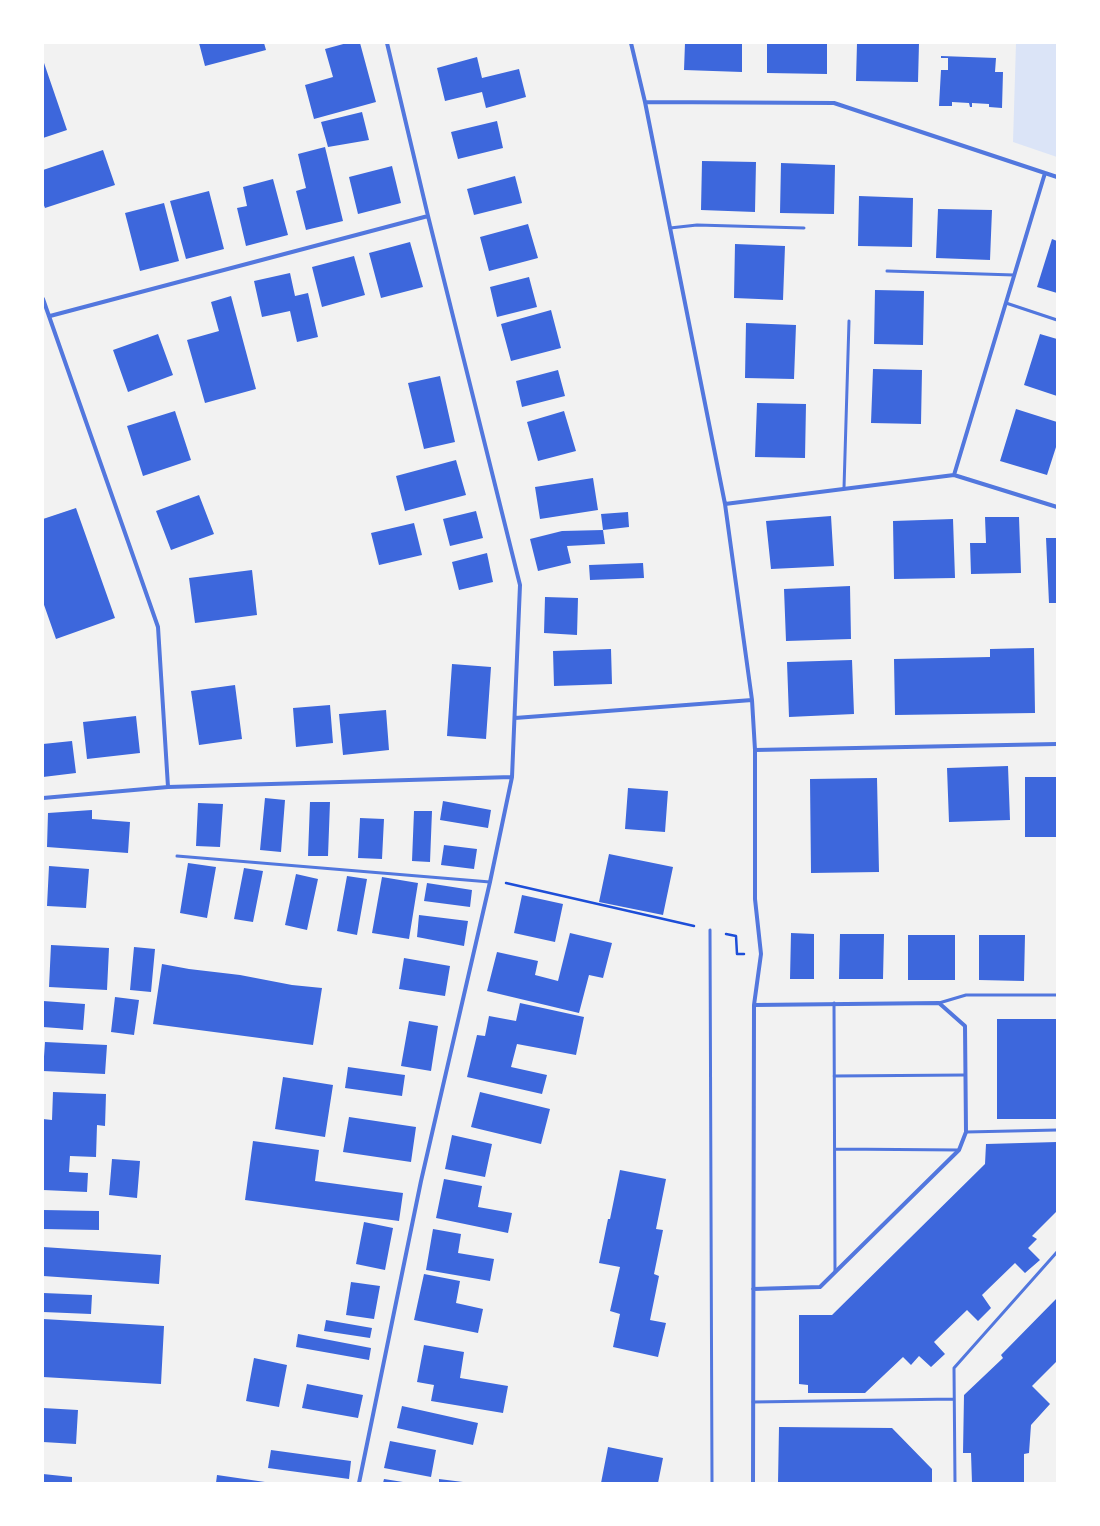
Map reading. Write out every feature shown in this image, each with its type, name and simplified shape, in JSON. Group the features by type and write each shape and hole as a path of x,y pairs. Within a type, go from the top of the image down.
{"street":[{"path":"359,1483 421,1181 490,882 512,777 520,585 428,216 387,43"},
{"path":"631,43 645,102 725,504 752,700 755,750 755,899 761,954 754,1004 753,1483"},
{"path":"645,102 834,103 1057,177"},
{"path":"954,474 1045,173"},
{"path":"50,316 428,216"},
{"path":"43,299 158,627 168,787"},
{"path":"725,504 954,474 1057,507"},
{"path":"515,718 752,700"},
{"path":"755,750 1057,744"},
{"path":"43,798 168,787 512,777"},
{"path":"753,1289 820,1287 959,1150 966,1132 965,1026 939,1003 754,1004"}],"lane":[{"path":"670,228 697,225 804,228"},
{"path":"887,271 1014,275"},
{"path":"1006,303 1057,320"},
{"path":"844,488 849,321"},
{"path":"177,856 490,882"},
{"path":"710,930 712,1483"},
{"path":"939,1003 966,995 1057,995"},
{"path":"834,1003 835,1272"},
{"path":"834,1076 966,1075"},
{"path":"966,1132 1057,1130"},
{"path":"835,1149 959,1150"},
{"path":"955,1483 954,1368 1057,1252"},
{"path":"753,1402 954,1399"}],"path":[{"path":"490,882 509,883 736,936 737,954 761,954"}],"shaded area":[{"path":"1016,43 1057,43 1057,157 1013,142"}],"building":[{"path":"199,43 264,43 266,50 205,66"},
{"path":"347,43 360,43 376,102 314,119 305,85 333,77 325,49"},
{"path":"685,43 742,43 742,72 684,70"},
{"path":"767,43 827,43 827,74 767,73"},
{"path":"857,43 919,43 918,82 856,81"},
{"path":"941,56 996,58 995,72 1003,72 1002,108 989,107 989,104 972,103 972,107 970,107 969,103 952,102 952,106 939,106 941,70 948,70 948,58 941,58"},
{"path":"477,57 482,78 519,69 526,97 486,108 482,92 445,101 437,68"},
{"path":"43,60 67,130 43,138"},
{"path":"362,112 369,140 328,147 321,122"},
{"path":"497,121 503,148 458,159 451,132"},
{"path":"325,147 343,221 306,230 296,191 306,188 298,154"},
{"path":"103,150 115,185 45,208 43,203 43,170"},
{"path":"702,161 756,162 755,212 701,210"},
{"path":"781,163 835,165 834,214 780,213"},
{"path":"392,166 401,203 358,214 349,177"},
{"path":"515,176 522,203 474,215 467,189"},
{"path":"273,179 288,235 246,246 237,208 247,206 243,187"},
{"path":"209,191 224,249 186,259 170,201"},
{"path":"859,196 913,198 912,247 858,246"},
{"path":"164,203 179,261 140,271 125,213"},
{"path":"938,209 992,210 990,260 936,258"},
{"path":"528,224 538,258 489,271 480,237"},
{"path":"1052,239 1057,241 1057,293 1037,287"},
{"path":"410,242 423,287 381,298 369,253"},
{"path":"735,244 785,246 783,300 734,298"},
{"path":"354,256 365,295 322,307 312,267"},
{"path":"290,273 295,296 308,293 318,337 297,342 290,311 262,317 254,281"},
{"path":"529,277 537,307 497,317 490,287"},
{"path":"875,290 924,291 923,345 874,344"},
{"path":"231,296 256,389 205,403 187,340 219,331 211,302"},
{"path":"551,310 561,348 511,361 501,324"},
{"path":"746,323 796,325 794,379 745,378"},
{"path":"158,334 173,375 128,392 113,350"},
{"path":"1040,334 1057,339 1057,396 1024,385"},
{"path":"873,369 922,370 921,424 871,423"},
{"path":"558,370 565,396 522,407 516,381"},
{"path":"440,376 455,442 424,449 408,383"},
{"path":"757,403 806,404 805,458 755,457"},
{"path":"1016,409 1057,422 1057,444 1047,475 1000,461"},
{"path":"175,411 191,460 143,476 127,426"},
{"path":"564,411 576,451 538,461 527,422"},
{"path":"456,460 466,495 405,511 396,476"},
{"path":"593,478 598,510 540,519 535,487"},
{"path":"199,495 214,534 171,550 156,511"},
{"path":"76,508 115,618 56,639 43,602 43,519"},
{"path":"476,511 483,538 450,546 443,519"},
{"path":"628,512 629,527 603,530 601,514"},
{"path":"831,516 834,566 771,569 766,521"},
{"path":"985,517 1019,517 1021,573 971,574 970,543 986,543"},
{"path":"953,519 955,578 894,579 893,521"},
{"path":"414,523 422,555 379,565 371,533"},
{"path":"603,530 605,544 567,546 571,563 538,571 530,539 562,531"},
{"path":"1046,538 1057,538 1057,603 1049,603"},
{"path":"487,553 493,582 459,590 452,562"},
{"path":"643,563 644,578 590,580 589,565"},
{"path":"252,570 257,615 195,623 189,578"},
{"path":"850,586 851,639 786,641 784,589"},
{"path":"545,597 578,598 577,635 544,633"},
{"path":"1034,648 1035,713 895,715 894,659 990,657 990,649"},
{"path":"611,649 612,684 554,686 553,651"},
{"path":"852,660 854,714 789,717 787,662"},
{"path":"452,664 491,667 486,739 447,736"},
{"path":"235,685 242,739 199,745 191,691"},
{"path":"330,705 333,743 296,747 293,708"},
{"path":"386,710 389,750 343,755 339,714"},
{"path":"136,716 140,753 87,759 83,722"},
{"path":"72,741 76,773 43,777 43,744"},
{"path":"1008,766 1010,820 949,822 947,768"},
{"path":"1025,777 1057,777 1057,837 1025,837"},
{"path":"877,778 879,872 811,873 810,779"},
{"path":"628,788 668,791 665,832 625,829"},
{"path":"265,798 285,800 281,852 260,850"},
{"path":"443,801 491,810 488,828 440,820"},
{"path":"310,802 330,802 328,856 308,856"},
{"path":"198,803 223,804 220,847 196,846"},
{"path":"92,810 92,819 130,822 128,853 47,847 48,813"},
{"path":"414,811 432,811 430,862 412,861"},
{"path":"360,818 384,819 382,859 358,858"},
{"path":"444,845 477,849 474,869 441,865"},
{"path":"609,854 673,867 663,915 599,902"},
{"path":"188,863 216,867 207,918 180,913"},
{"path":"49,866 89,869 86,908 47,906"},
{"path":"244,868 263,871 253,922 234,919"},
{"path":"296,874 318,879 307,930 285,925"},
{"path":"347,876 367,879 357,935 337,931"},
{"path":"382,877 418,883 409,939 372,933"},
{"path":"427,883 472,890 470,907 424,901"},
{"path":"522,895 563,904 555,942 514,933"},
{"path":"419,915 468,921 464,946 417,937"},
{"path":"570,933 612,943 603,978 589,975 579,1013 487,991 497,952 538,961 535,975 558,981"},
{"path":"791,933 814,934 814,979 790,979"},
{"path":"840,934 884,934 883,979 839,979"},
{"path":"908,935 955,935 955,980 908,980"},
{"path":"979,935 1025,935 1024,981 979,980"},
{"path":"51,945 109,948 107,990 49,987"},
{"path":"134,947 155,949 151,992 130,990"},
{"path":"404,958 450,966 445,996 399,989"},
{"path":"162,964 240,975 292,985 322,988 313,1045 153,1024"},
{"path":"115,997 139,1000 134,1035 111,1032"},
{"path":"43,1001 85,1004 83,1030 43,1027"},
{"path":"520,1003 584,1017 576,1055 517,1044 511,1067 547,1075 542,1094 467,1077 477,1035 485,1036 489,1016 516,1021"},
{"path":"997,1019 1057,1019 1057,1119 997,1119"},
{"path":"409,1021 438,1026 431,1071 401,1066"},
{"path":"45,1042 107,1045 105,1074 43,1071"},
{"path":"348,1067 405,1075 402,1096 345,1088"},
{"path":"283,1077 333,1085 325,1137 275,1129"},
{"path":"53,1092 106,1094 105,1126 97,1125 96,1157 70,1156 69,1172 88,1173 87,1192 43,1190 43,1119 52,1120"},
{"path":"480,1092 550,1109 541,1144 471,1127"},
{"path":"349,1117 416,1127 411,1162 343,1152"},
{"path":"452,1135 492,1144 485,1177 445,1169"},
{"path":"253,1141 319,1150 315,1181 403,1193 399,1221 245,1200"},
{"path":"1057,1142 1057,1211 1032,1236 1037,1239 1028,1248 1040,1260 1025,1273 1015,1263 982,1295 991,1308 978,1321 967,1310 934,1342 945,1354 931,1367 919,1356 911,1365 903,1357 865,1393 808,1393 808,1385 799,1384 799,1315 832,1315 985,1164 986,1144"},
{"path":"112,1159 140,1161 137,1198 109,1195"},
{"path":"620,1170 666,1179 656,1229 663,1230 654,1274 659,1276 650,1320 666,1323 658,1357 613,1347 620,1314 610,1311 620,1267 599,1263"},
{"path":"444,1179 482,1186 478,1207 512,1213 508,1233 436,1218"},
{"path":"43,1210 99,1211 99,1230 43,1229"},
{"path":"364,1222 393,1228 385,1270 356,1264"},
{"path":"433,1229 461,1234 458,1253 494,1259 490,1281 426,1270"},
{"path":"43,1247 161,1255 159,1284 43,1276"},
{"path":"424,1274 460,1281 456,1303 483,1309 478,1333 414,1320"},
{"path":"351,1282 380,1286 374,1319 346,1315"},
{"path":"43,1293 92,1295 91,1314 43,1312"},
{"path":"1057,1298 1057,1361 1032,1386 1050,1404 1031,1425 1029,1453 1024,1454 1024,1483 972,1483 971,1453 963,1453 964,1395 1003,1358 1001,1355"},
{"path":"43,1319 164,1326 161,1384 43,1377"},
{"path":"326,1320 372,1328 370,1338 324,1331"},
{"path":"298,1334 371,1348 369,1360 296,1347"},
{"path":"424,1345 464,1352 460,1378 508,1386 503,1413 431,1401 434,1385 417,1382"},
{"path":"254,1358 287,1365 279,1407 246,1401"},
{"path":"307,1384 363,1395 358,1418 302,1408"},
{"path":"402,1406 478,1423 473,1445 397,1428"},
{"path":"43,1408 78,1410 76,1444 43,1442"},
{"path":"779,1427 892,1428 932,1469 932,1483 778,1483"},
{"path":"390,1441 436,1450 431,1477 384,1468"},
{"path":"608,1447 663,1458 658,1483 601,1483"},
{"path":"271,1450 351,1461 349,1479 268,1468"},
{"path":"43,1474 72,1477 72,1483 43,1483"},
{"path":"217,1475 265,1482 265,1483 216,1483"},
{"path":"384,1479 403,1482 403,1483 383,1483"},
{"path":"439,1479 463,1482 463,1483 439,1483"}]}
